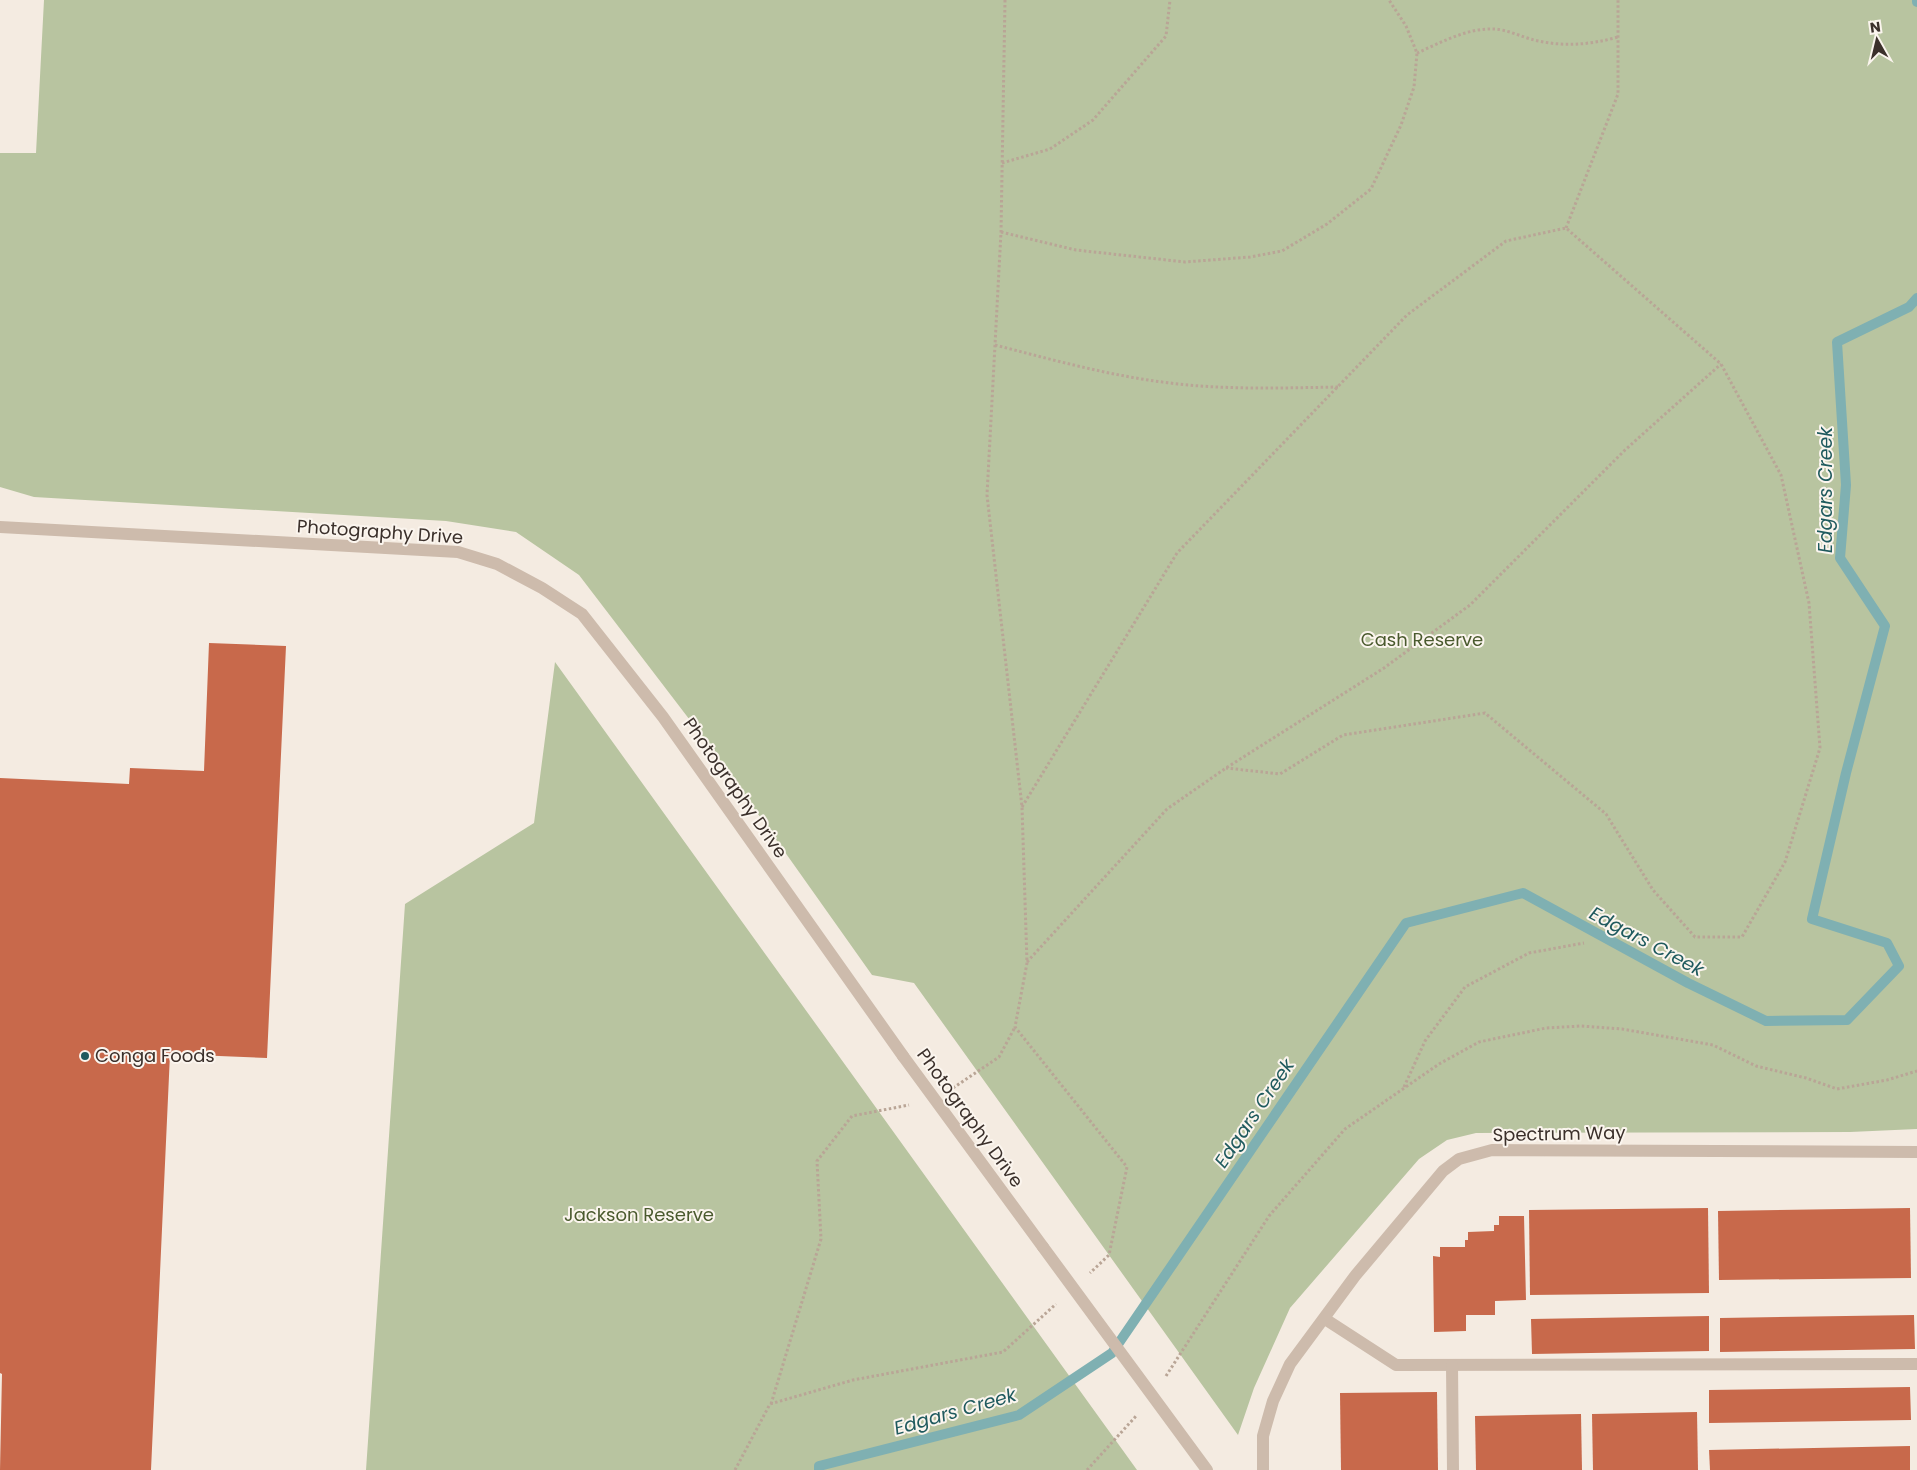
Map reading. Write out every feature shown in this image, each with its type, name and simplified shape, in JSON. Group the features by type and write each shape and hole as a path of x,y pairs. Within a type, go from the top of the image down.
{"street":[{"name":"Photography Drive","path":"0,527 458,552 497,564 542,588 582,614 663,717 903,1056 1207,1470"},
{"name":"Spectrum Way","path":"1263,1470 1263,1436 1273,1400 1290,1364 1355,1276 1424,1192 1442,1171 1459,1159 1492,1150 1917,1152"},
{"path":"1325,1319 1396,1364 1917,1364"},
{"path":"1452,1365 1453,1470"}],"path":[{"path":"735,1470 770,1404 821,1239 816,1161 852,1116 935,1100 999,1057 1015,1027 1027,963 1022,807 987,495 1001,232 1005,0"},
{"path":"1002,163 1050,149 1093,120 1166,36 1170,0"},
{"path":"1001,232 1076,250 1185,262 1250,257 1282,251 1326,224 1371,189 1401,126 1414,87 1417,52 1406,26 1389,0"},
{"path":"1566,228 1618,94 1618,0"},
{"path":"1417,52 1458,35 1494,29 1537,40 1570,45 1596,43 1618,37"},
{"path":"1226,768 1280,774 1343,735 1485,713 1606,814 1653,890 1695,937 1742,937 1785,862 1820,748 1810,603 1781,475 1722,364 1566,228"},
{"path":"1022,807 1177,553 1407,315 1506,240 1566,228"},
{"path":"995,346 1097,372 1171,383 1254,388 1338,387"},
{"path":"1027,963 1166,809 1226,768 1384,668 1470,605 1625,450 1722,364"},
{"path":"1404,1088 1425,1040 1465,987 1529,953 1584,944"},
{"path":"1173,1366 1269,1216 1345,1128 1404,1088 1479,1042 1546,1028 1580,1026 1622,1029 1713,1045 1756,1066 1806,1078 1838,1089 1888,1080 1917,1071"},
{"path":"1015,1027 1127,1168 1109,1255"},
{"path":"770,1404 854,1380 1003,1352"},
{"path":"1087,1470 1128,1426"}],"green space":[{"name":"Cash Reserve","path":"44,0 1917,0 1917,1129 1850,1132 1476,1133 1447,1140 1419,1159 1290,1308 1254,1388 1238,1435 914,983 872,975 712,749 579,575 516,532 446,521 34,497 0,487 0,153 36,153"},
{"name":"Jackson Reserve","path":"555,662 1137,1470 366,1470 405,904 534,823"}],"building":[{"name":"Conga Foods","path":"209,643 286,646 267,1058 170,1054 151,1470 0,1470 2,1374 0,1373 0,778 129,784 130,768 204,771"},
{"path":"1708,1208 1709,1293 1530,1295 1529,1210"},
{"path":"1910,1208 1911,1278 1719,1280 1718,1211"},
{"path":"1499,1216 1524,1216 1526,1300 1495,1301 1495,1315 1466,1315 1466,1331 1434,1332 1433,1256 1440,1257 1440,1247 1465,1247 1465,1240 1468,1240 1468,1232 1494,1231 1494,1225 1499,1225"},
{"path":"1914,1315 1915,1349 1720,1352 1720,1318"},
{"path":"1709,1316 1709,1351 1532,1354 1531,1319"},
{"path":"1910,1387 1911,1420 1709,1423 1709,1390"},
{"path":"1437,1392 1438,1470 1341,1470 1340,1393"},
{"path":"1697,1412 1698,1470 1593,1470 1592,1414"},
{"path":"1581,1414 1582,1470 1476,1470 1475,1416"},
{"path":"1910,1446 1910,1470 1710,1470 1709,1450"}],"waterway":[{"name":"Edgars Creek","path":"819,1470 819,1466 1019,1415 1112,1353 1406,923 1523,893 1688,983 1766,1021 1847,1020 1899,966 1887,943 1812,919 1846,773 1885,626 1840,558 1846,485 1837,342 1909,307 1917,298"}],"place":[{"name":"Conga Foods","path":"85,1056"}]}
